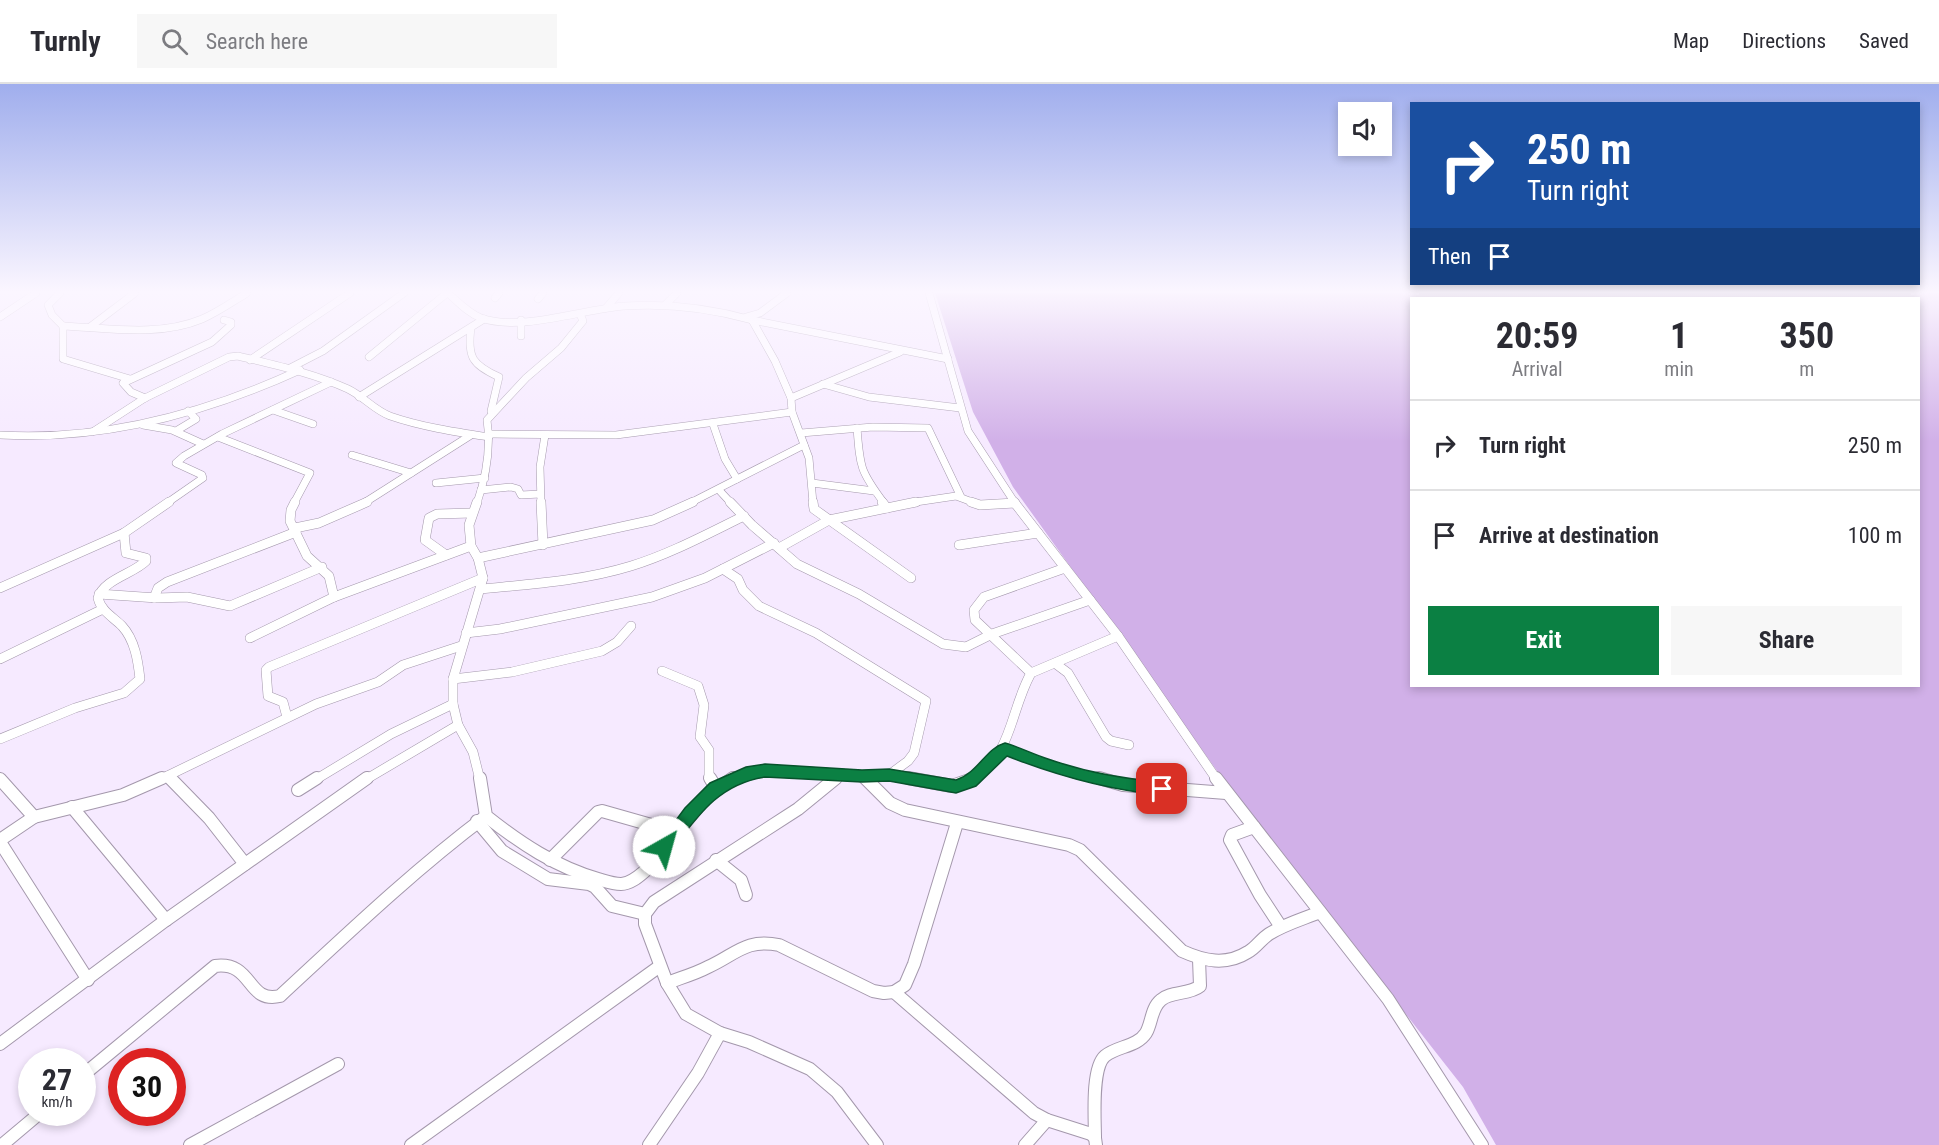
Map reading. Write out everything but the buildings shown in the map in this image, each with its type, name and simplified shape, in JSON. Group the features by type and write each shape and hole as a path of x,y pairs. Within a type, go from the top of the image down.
{"street":[{"path":"63,343 63,359 130,379"},
{"path":"145,398 122,385 130,379 211,343"},
{"path":"250,360 276,343"},
{"path":"290,368 316,355 334,343"},
{"path":"369,357 388,343"},
{"path":"358,397 448,343"},
{"path":"470,343 480,368 499,377 488,420 485,478 469,525 471,546 478,558 483,578 453,679 453,704 458,725 473,752 479,772 482,819 502,851 548,879 588,884 595,887 612,906 645,914"},
{"path":"490,414 565,343"},
{"path":"765,343 791,398 792,412 809,458 814,509 910,578"},
{"path":"861,343 900,352 948,358"},
{"path":"943,343 968,431 1015,503 1118,636 1226,793 1388,999 1482,1145"},
{"path":"791,398 900,352"},
{"path":"94,431 145,398 229,357 238,356 300,370 331,382 351,390 381,412 391,416 471,435 615,435 792,412"},
{"path":"0,435 62,436 133,424 256,391 300,370"},
{"path":"0,588 124,533 203,478 202,475 176,463 178,459 203,444 331,382"},
{"path":"823,384 869,397 960,408"},
{"path":"176,431 196,419 188,411"},
{"path":"273,411 313,424"},
{"path":"133,424 160,426 203,444"},
{"path":"713,424 721,443 725,463 737,479"},
{"path":"801,433 857,428 928,428 960,497"},
{"path":"857,428 860,466 887,508"},
{"path":"154,598 158,588 167,582 356,508 471,435"},
{"path":"543,545 540,494 541,454 545,435"},
{"path":"218,437 271,455 293,468 310,473 291,510 291,521 307,556 322,567 329,576 334,597"},
{"path":"478,558 653,520 719,490 804,445"},
{"path":"352,455 411,473"},
{"path":"436,483 485,478"},
{"path":"812,483 874,491"},
{"path":"481,489 512,487 516,488 521,495 540,494"},
{"path":"719,490 776,546 798,564 859,594 943,644 955,648 966,647 992,634 1090,600"},
{"path":"466,633 532,623 652,597 681,588 829,520 919,501 960,497 980,505 1015,503"},
{"path":"446,555 425,540 429,518 437,514 472,513"},
{"path":"481,589 551,581 630,566 662,554 744,516"},
{"path":"99,594 146,561 146,558 126,553 124,533"},
{"path":"959,545 1038,533"},
{"path":"250,638 334,597 341,597 471,546"},
{"path":"99,594 154,598 187,597 230,606 322,567"},
{"path":"1030,673 975,620 974,610 984,597 1065,568"},
{"path":"723,569 738,579 743,590 759,606 816,633 926,701 914,753 908,761 889,775"},
{"path":"288,717 282,702 268,696 266,670 269,667 483,578"},
{"path":"0,739 75,708 124,693 140,680 130,636 103,609 98,598 99,594"},
{"path":"0,659 103,609"},
{"path":"453,679 512,672 602,651 616,642 631,626"},
{"path":"482,819 550,860 575,872 625,884 641,876 676,832 716,788 746,774 765,771 862,776 889,775 956,787 970,782 982,773 1005,748 1016,705 1030,673 1118,636"},
{"path":"88,980 63,944 0,841 34,817 123,795 168,776 316,704 378,682 403,665 461,646"},
{"path":"1056,664 1068,674 1106,737 1111,741 1129,745"},
{"path":"662,671 698,686 704,705 700,737 709,750 709,776 716,788"},
{"path":"298,790 391,734 453,704"},
{"path":"0,1044 166,920 369,777 458,725"},
{"path":"1005,748 1044,764 1123,785 1226,793"},
{"path":"842,774 798,809 654,902 645,914 645,924 667,983 686,1014 720,1033 784,1056 824,1078 877,1145"},
{"path":"168,776 209,818 245,864"},
{"path":"862,776 891,803 916,813 1069,845 1080,850 1182,951 1199,959 1213,962 1232,960 1249,952 1266,936 1281,927 1320,912"},
{"path":"0,779 34,817"},
{"path":"72,807 166,920"},
{"path":"550,860 598,812 676,832"},
{"path":"96,1064 215,966 226,962 234,965 264,998 271,1000 280,996 372,910 482,819"},
{"path":"667,983 711,966 753,942 765,941 788,949 873,991 894,992 905,985 914,964 957,823"},
{"path":"1254,827 1232,835 1230,840 1260,895 1281,927"},
{"path":"716,860 741,880 746,895"},
{"path":"1096,1141 1095,1090 1100,1064 1105,1056 1131,1046 1145,1035 1156,1006 1163,998 1194,990 1200,986 1199,959"},
{"path":"411,1145 533,1059 611,999 660,966"},
{"path":"894,992 1011,1095 1047,1120 1082,1130 1096,1141"},
{"path":"649,1145 698,1073 720,1033"},
{"path":"190,1145 338,1064"},
{"path":"1025,1145 1047,1120"},
{"path":"2,1145 25,1126"}],"shaded area":[{"path":"951,343 1410,343 1410,687 1920,687 1920,343 1939,343 1939,1145 1496,1145 1463,1087 1238,800 1013,487 973,412"}],"route":[{"path":"664,847 691,813 716,788 746,774 765,771 862,776 889,775 956,787 970,782 982,773 1005,748 1044,764 1091,778 1123,785 1162,789"}]}
